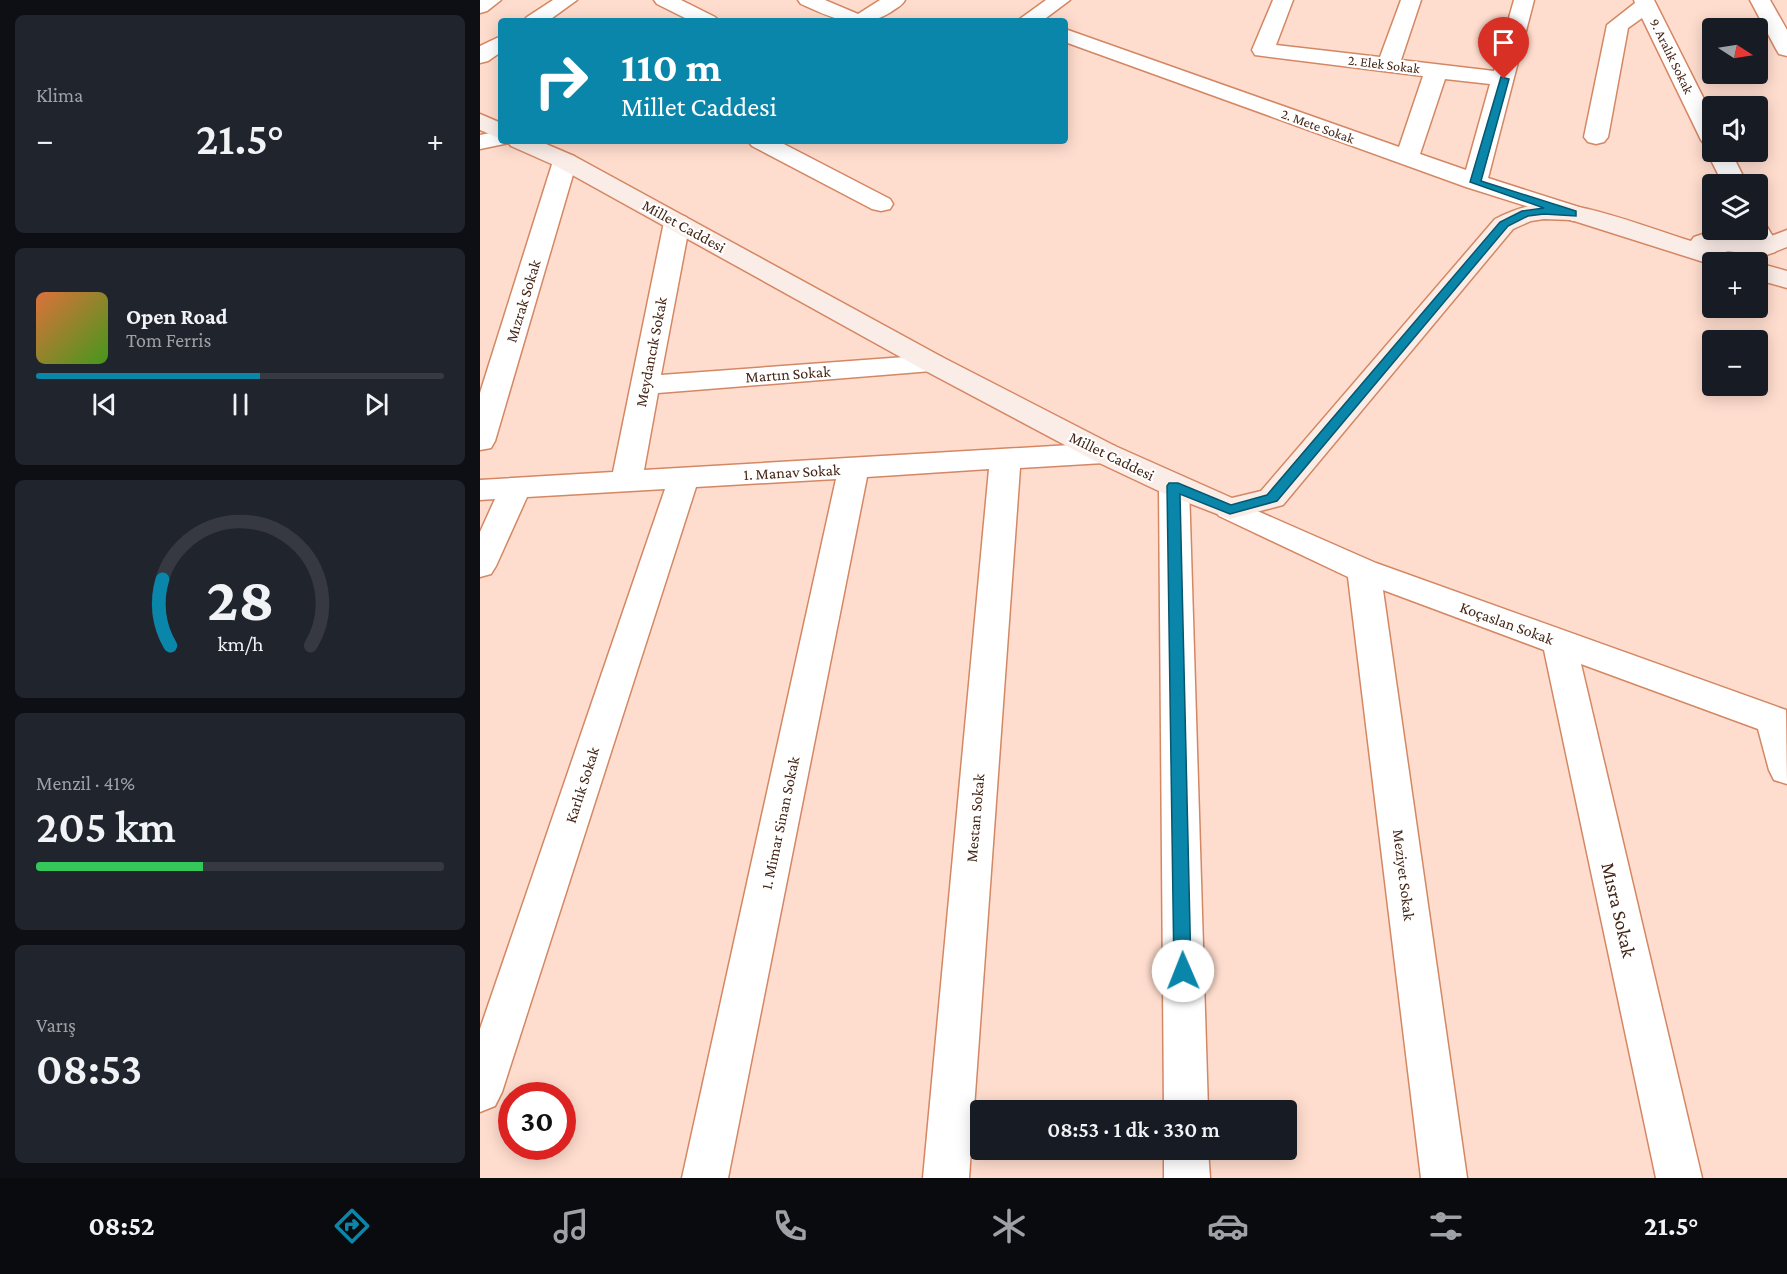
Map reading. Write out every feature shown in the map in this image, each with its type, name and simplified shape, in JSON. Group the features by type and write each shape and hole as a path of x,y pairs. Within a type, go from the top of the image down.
{"main road":[{"path":"480,121 498,130"},
{"name":"Millet Caddesi","path":"526,144 565,161 932,363 1104,453 1230,509"},
{"path":"1230,509 1272,498 1504,224 1525,214 1544,211 1572,213 1702,253"},
{"path":"1639,233 1710,243 1767,246 1787,280"}],"street":[{"path":"480,7 491,0"},
{"path":"539,18 567,0"},
{"path":"664,0 702,18"},
{"path":"808,0 849,18"},
{"path":"866,18 895,0"},
{"path":"1033,18 1060,0"},
{"name":"2. Elek Sokak","path":"1283,0 1263,50 1504,79"},
{"path":"1388,65 1411,0"},
{"path":"1475,182 1524,0"},
{"name":"9. Aralık Sokak","path":"1596,137 1618,26 1645,2 1702,118"},
{"path":"1772,12 1787,49"},
{"name":"2. Mete Sokak","path":"1068,36 1475,182 1572,213"},
{"path":"480,56 498,44"},
{"path":"1407,157 1436,71"},
{"path":"480,142 498,139"},
{"path":"766,144 881,204"},
{"name":"Mızrak Sokak","path":"480,441 565,161"},
{"name":"Meydancık Sokak","path":"626,482 677,222"},
{"name":"Martın Sokak","path":"645,385 932,363"},
{"name":"1. Manav Sokak","path":"480,490 1104,453"},
{"name":"Mestan Sokak","path":"946,1178 1005,459"},
{"name":"1. Mimar Sinan Sokak","path":"705,1178 854,468"},
{"name":"Karlık Sokak","path":"480,1092 684,478"},
{"path":"1174,486 1186,1100"},
{"path":"480,566 516,488"},
{"name":"Koçaslan Sokak","path":"1230,509 1364,571 1780,722"},
{"name":"Meziyet Sokak","path":"1364,571 1444,1178"},
{"name":"Mısra Sokak","path":"1559,642 1679,1178"},
{"path":"1780,722 1787,770"},
{"path":"1186,1160 1187,1178"}],"route":[{"path":"1183,971 1174,486 1230,509 1272,498 1504,224 1525,214 1544,211 1572,213 1475,182 1504,79"}]}
